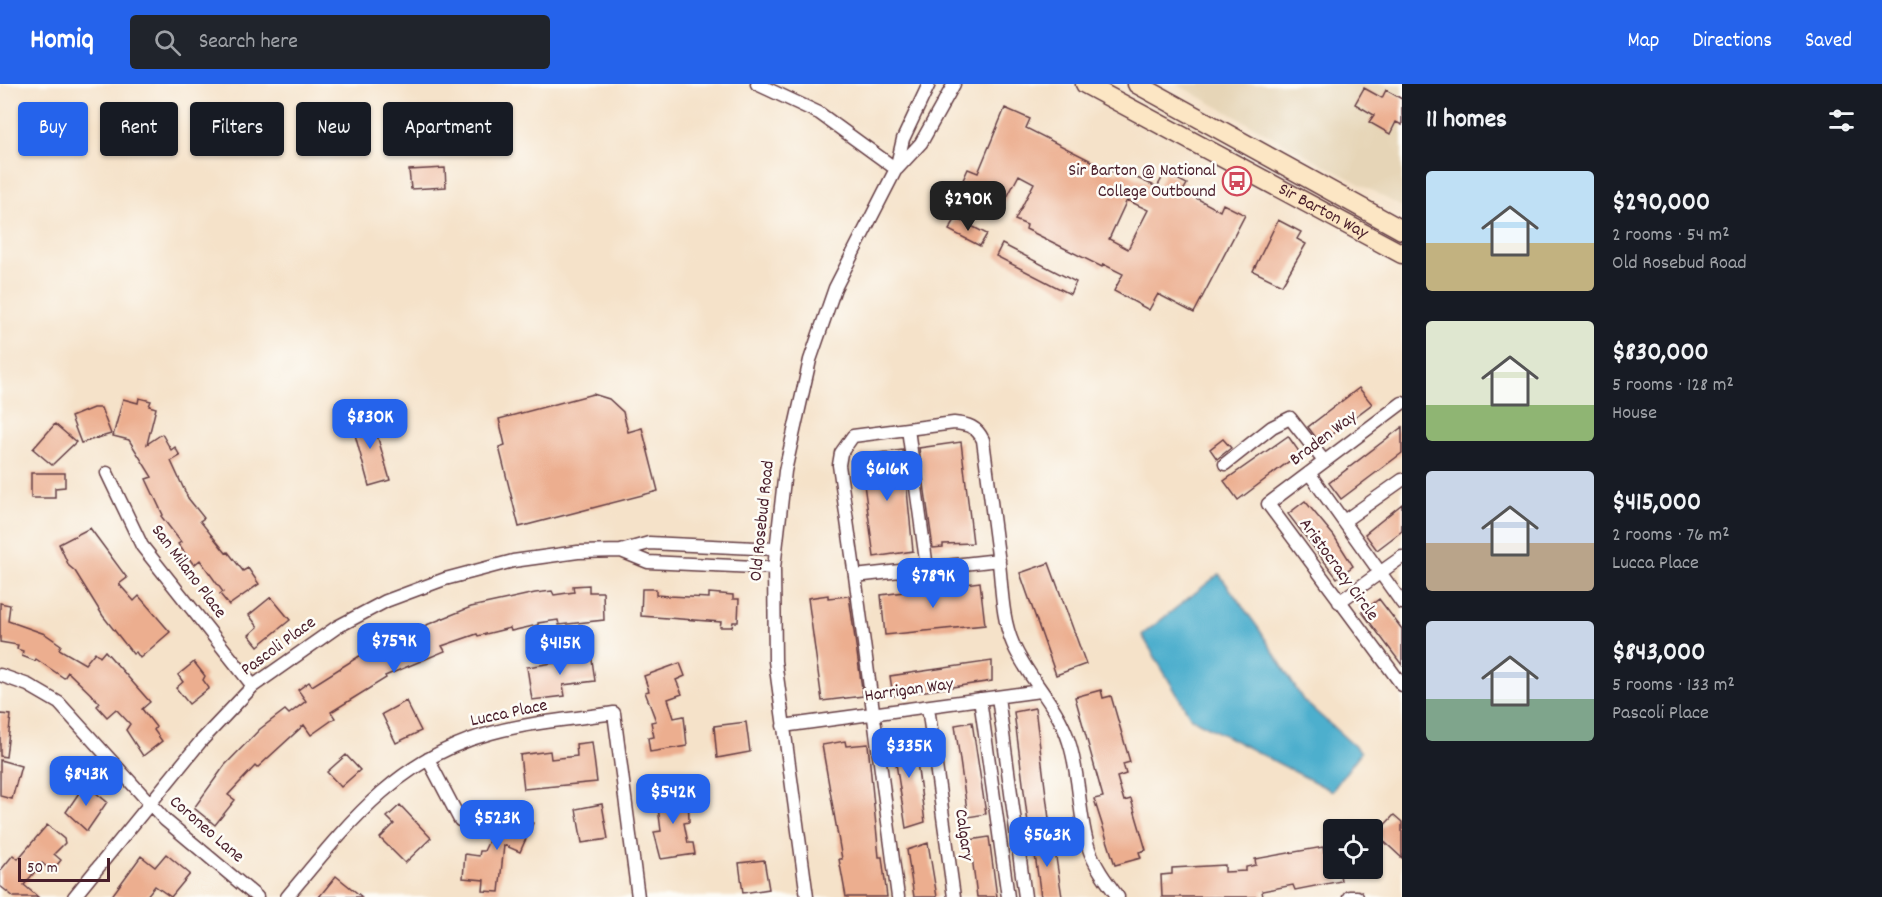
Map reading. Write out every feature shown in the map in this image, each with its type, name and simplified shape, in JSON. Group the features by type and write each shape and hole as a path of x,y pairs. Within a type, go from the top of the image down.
{"main road":[{"name":"Sir Barton Way","path":"1085,84 1400,250"},
{"name":"Sir Barton Way","path":"1137,84 1402,230"}],"street":[{"path":"757,84 819,113 896,170"},
{"name":"Old Rosebud Road","path":"807,897 775,661 772,608 785,471 810,360 835,288 896,170 903,139 929,84"},
{"name":"Old Rosebud Road","path":"896,170 921,143 954,84"},
{"name":"Braden Way","path":"1268,504 1402,403"},
{"path":"1225,464 1272,427 1290,418 1324,461"},
{"path":"898,897 855,576 840,482 841,453 846,442 853,436 954,423 965,424 979,433 983,440 1005,613 1012,643 1040,691 1056,709 1065,728 1072,751 1088,846 1102,875 1118,897"},
{"path":"908,429 927,568"},
{"name":"San Milano Place","path":"107,472 142,546 253,686"},
{"path":"1309,473 1402,603"},
{"path":"1344,521 1402,480"},
{"name":"Aristocracy Circle","path":"1268,504 1402,685"},
{"name":"Pascoli Place","path":"74,897 201,741 253,686 337,627 386,601 445,579 513,561 578,552 621,551 649,543 776,549"},
{"name":"Pascoli Place","path":"621,551 648,562 774,568"},
{"path":"1339,602 1402,557"},
{"path":"855,576 999,560"},
{"name":"Coroneo Lane","path":"0,675 28,685 59,703 150,805 257,897"},
{"name":"Harrigan Way","path":"783,726 1040,691"},
{"path":"998,697 1025,897"},
{"path":"980,699 1008,897"},
{"name":"Calgary","path":"928,707 954,897"},
{"name":"Lucca Place","path":"287,897 366,804 428,759 491,733 614,713 638,897"},
{"path":"428,759 460,820"},
{"path":"1349,897 1357,897"}],"shaded area":[{"path":"1176,84 1402,84 1402,207"}],"water":[{"path":"1219,574 1259,629 1303,700 1361,752 1332,791 1191,718 1142,635"}],"building":[{"path":"1364,88 1382,98 1386,90 1402,99 1402,125 1396,122 1390,134 1369,122 1374,115 1355,104"},
{"path":"1005,108 1030,119 1026,128 1117,174 1119,170 1157,187 1165,173 1187,184 1183,191 1220,211 1223,204 1245,215 1194,313 1158,294 1149,310 1114,291 1123,274 1103,264 1102,267 1026,229 1027,225 1015,220 1034,183 1019,175 999,212 957,193 968,169 978,173","holes":["1127,200 1148,210 1128,249 1109,239"]},
{"path":"445,168 446,187 411,189 409,170"},
{"path":"956,218 987,234 980,246 949,230"},
{"path":"1278,220 1301,232 1297,239 1306,244 1282,285 1253,271"},
{"path":"1002,244 1076,282 1070,294 996,256"},
{"path":"1359,388 1372,404 1320,443 1308,427"},
{"path":"593,394 609,399 623,412 628,432 642,428 658,491 519,527 499,447 505,445 499,419"},
{"path":"139,398 151,401 149,406 156,408 147,444 162,434 171,450 175,447 180,456 171,461 188,498 204,518 200,521 243,571 248,568 259,584 229,605 220,594 223,592 200,560 194,565 178,544 181,542 161,516 163,515 146,479 152,477 129,440 113,436 123,399 138,403"},
{"path":"93,408 101,408 111,434 81,443 71,417"},
{"path":"371,414 390,480 369,486 351,420"},
{"path":"55,424 76,442 52,465 33,449"},
{"path":"1402,427 1402,453 1341,499 1329,483"},
{"path":"1288,436 1300,453 1238,500 1224,481"},
{"path":"1223,439 1231,448 1217,459 1210,449"},
{"path":"961,442 973,543 943,544 943,547 933,548 919,448"},
{"path":"903,450 913,551 874,557 860,455"},
{"path":"31,473 65,473 65,487 55,488 55,498 31,498"},
{"path":"1305,501 1334,536 1353,566 1337,578 1288,514"},
{"path":"1402,504 1402,531 1377,550 1365,534"},
{"path":"90,528 127,578 119,584 134,601 139,596 170,632 140,658 136,652 133,654 103,616 75,571 69,566 59,544"},
{"path":"1049,563 1086,664 1056,675 1020,573"},
{"path":"980,582 985,625 885,635 881,595"},
{"path":"589,585 589,592 603,592 604,620 559,625 558,620 538,623 538,625 511,631 510,628 478,636 477,634 442,646 445,651 385,676 386,678 331,712 335,718 311,735 304,725 257,768 255,766 228,795 235,800 215,825 194,808 225,765 260,729 285,710 289,714 306,701 298,690 309,682 312,686 377,645 471,607 535,593 552,591 554,595 574,592 573,586"},
{"path":"642,589 656,589 656,595 669,596 709,598 709,593 733,595 733,599 739,599 738,622 733,622 732,627 720,627 721,622 641,616"},
{"path":"828,595 828,598 849,596 863,696 822,701 808,598"},
{"path":"271,597 290,620 258,646 249,635 258,627 249,615"},
{"path":"1379,599 1402,629 1402,665 1362,612"},
{"path":"0,603 10,605 8,621 45,634 61,645 59,649 85,664 95,652 100,657 105,651 150,702 142,709 156,727 154,730 162,741 143,756 126,730 130,724 116,709 107,717 97,706 100,703 68,672 64,678 36,659 35,661 22,656 23,651 17,649 18,645 0,642"},
{"path":"591,653 595,681 563,685 565,696 532,700 527,667 565,661 565,656"},
{"path":"992,661 992,681 893,696 890,676"},
{"path":"194,662 205,676 203,680 209,688 189,704 176,688 183,682 178,675"},
{"path":"680,663 685,676 676,680 682,694 668,699 674,718 684,716 687,746 650,752 648,738 654,737 651,722 656,721 645,692 649,691 644,676"},
{"path":"1101,690 1103,698 1111,696 1130,762 1123,764 1126,774 1117,777 1124,801 1131,799 1146,850 1139,852 1141,858 1115,865 1094,799 1103,797 1075,697"},
{"path":"406,701 421,731 396,743 382,714"},
{"path":"1035,708 1049,819 1028,823 1014,712"},
{"path":"0,714 11,715 6,757 0,756"},
{"path":"746,722 750,752 717,758 714,726"},
{"path":"972,722 986,814 968,817 955,725"},
{"path":"913,732 925,822 906,828 892,737"},
{"path":"845,741 846,746 868,744 879,857 882,857 887,897 846,897 839,859 842,859 822,745"},
{"path":"592,742 597,782 524,789 520,755 550,751 551,759 577,756 576,744"},
{"path":"346,755 360,770 341,787 327,772"},
{"path":"0,760 21,766 12,799 0,796"},
{"path":"85,784 107,802 87,831 66,812"},
{"path":"688,791 689,822 684,823 688,843 693,843 695,854 661,859 654,832 661,831 658,807 651,808 650,796"},
{"path":"602,804 608,839 582,843 576,809"},
{"path":"400,805 431,838 405,863 380,838 394,824 387,817"},
{"path":"504,809 533,823 520,852 504,845 499,892 483,891 484,880 463,878 465,854 479,856 480,851 484,851"},
{"path":"1394,815 1402,822 1402,858 1383,840 1383,827"},
{"path":"47,825 64,839 65,843 54,854 61,860 52,871 42,863 24,885 38,897 14,897 0,886 0,871 13,855 18,859"},
{"path":"989,837 997,897 977,897 970,840"},
{"path":"1053,838 1062,897 1041,897 1033,841"},
{"path":"928,843 937,897 914,897 907,850"},
{"path":"1323,847 1323,879 1341,879 1341,881 1295,890 1293,885 1262,891 1263,897 1162,897 1161,875 1172,874 1172,868 1225,865 1225,872 1246,871 1246,867 1256,865 1255,859"},
{"path":"166,854 190,874 171,897 155,886 146,897 111,897 141,856 155,867"},
{"path":"764,860 769,889 743,893 739,863"},
{"path":"336,876 362,897 319,897"}],"place":[{"name":"Sir Barton @ National College Outbound","path":"1237,181"}]}
